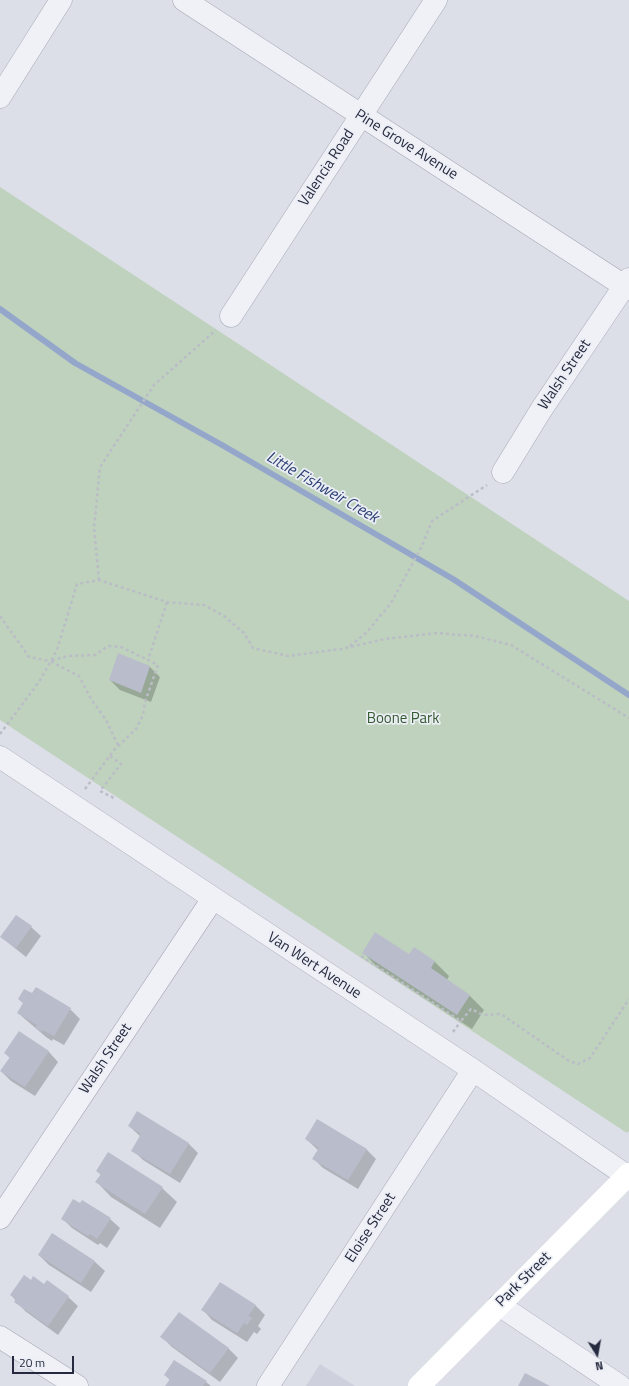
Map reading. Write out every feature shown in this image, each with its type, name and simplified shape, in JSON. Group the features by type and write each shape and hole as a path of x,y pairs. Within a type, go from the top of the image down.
{"street":[{"path":"0,96 61,0"},
{"name":"Pine Grove Avenue","path":"184,0 361,116 627,285"},
{"name":"Valencia Road","path":"231,316 436,0"},
{"name":"Walsh Street","path":"503,472 541,410 627,285"},
{"name":"Van Wert Avenue","path":"0,757 212,900 473,1070 628,1175"},
{"name":"Walsh Street","path":"0,1218 212,900"},
{"name":"Eloise Street","path":"268,1386 473,1070"},
{"name":"Park Street","path":"419,1386 628,1175"},
{"path":"498,1306 620,1386"},
{"path":"0,1337 77,1386"}],"path":[{"path":"99,580 94,528 100,467 137,413 154,385 231,316"},
{"path":"349,647 367,632 391,603 422,546 432,521 476,494 503,472"},
{"path":"0,734 39,682 57,650 77,584 99,580 167,602 204,605 224,616 244,633 253,648 288,656 349,647 385,639 437,633 475,636 511,645 629,718"},
{"path":"148,660 167,602"},
{"path":"0,616 30,657 50,662 79,676 91,699 106,720 118,745"},
{"path":"50,662 68,656 95,655 108,646 121,647 158,664 145,702 143,715 136,729 118,745 73,806"},
{"path":"110,756 121,764 100,791 114,798"},
{"path":"361,956 461,1021 471,1008 483,1015 501,1014 569,1061 578,1064 590,1058 629,999"}],"shaded area":[{"path":"320,1364 355,1386 306,1386"}],"green space":[{"name":"Boone Park","path":"0,187 629,601 629,1131 627,1133 0,720"}],"building":[{"path":"118,653 150,666 141,693 109,680"},
{"path":"16,915 32,926 16,948 0,937"},
{"path":"375,932 409,954 414,947 435,961 431,968 470,995 457,1015 362,953"},
{"path":"36,987 71,1008 54,1036 43,1030 42,1032 35,1028 37,1025 17,1013 23,1003 18,999 24,989 32,993"},
{"path":"19,1031 49,1051 25,1087 0,1071 10,1057 4,1053"},
{"path":"137,1111 189,1143 170,1174 131,1151 141,1134 128,1126"},
{"path":"317,1119 367,1149 348,1180 312,1159 319,1148 305,1139"},
{"path":"108,1152 163,1187 145,1214 95,1182 101,1174 96,1171"},
{"path":"73,1199 80,1203 82,1200 111,1218 97,1239 90,1234 88,1236 61,1219"},
{"path":"52,1233 95,1261 81,1283 38,1255"},
{"path":"24,1275 31,1280 33,1276 44,1284 47,1280 69,1296 48,1326 14,1302 16,1299 10,1295"},
{"path":"220,1282 256,1305 248,1316 252,1318 247,1325 244,1323 237,1333 201,1310"},
{"path":"179,1312 229,1348 210,1373 160,1337"},
{"path":"174,1360 207,1381 203,1386 165,1386 170,1379 164,1375"},
{"path":"525,1373 550,1386 518,1386"}],"waterway":[{"name":"Little Fishweir Creek","path":"0,309 75,363 222,445 453,579 629,695"}]}
